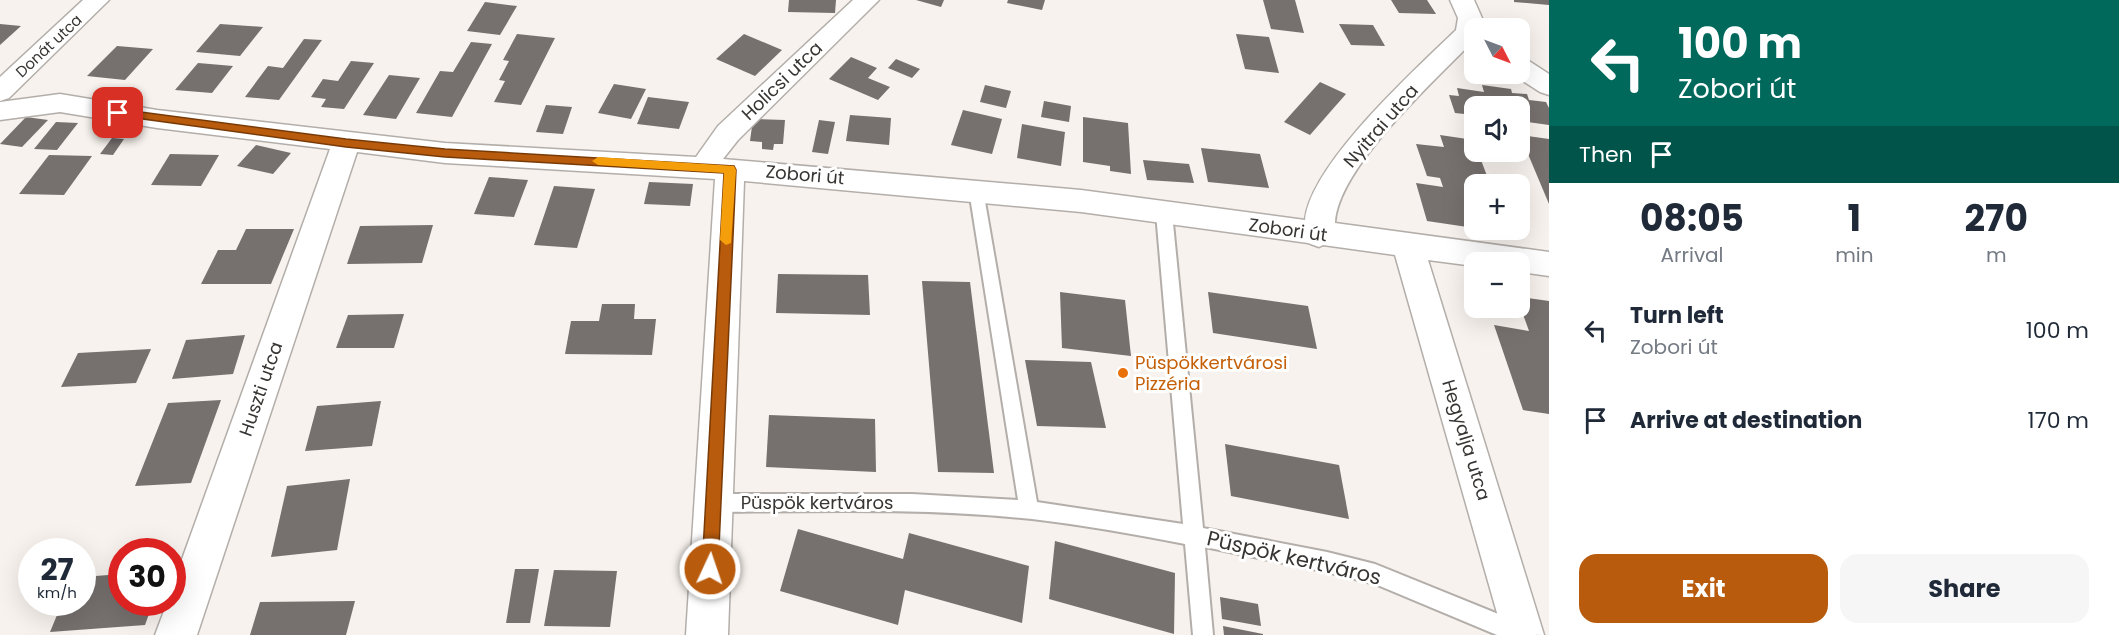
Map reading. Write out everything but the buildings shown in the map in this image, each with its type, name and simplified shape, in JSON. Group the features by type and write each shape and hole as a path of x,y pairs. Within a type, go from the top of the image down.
{"street":[{"name":"Donát utca","path":"0,92 97,0"},
{"name":"Holicsi utca","path":"717,169 713,151 728,133 867,0"},
{"name":"Nyitrai utca","path":"1462,0 1470,18"},
{"name":"Nyitrai utca","path":"1319,235 1321,212 1338,177 1376,127 1464,42"},
{"name":"Zobori út","path":"20,73 60,103"},
{"path":"1530,74 1549,86"},
{"name":"Zobori út","path":"0,111 60,103 157,119 445,153 717,169 976,190 1549,264"},
{"name":"Huszti utca","path":"176,635 346,143"},
{"path":"707,635 713,502 717,169"},
{"name":"Hegyalja utca","path":"1408,246 1525,635"}],"lane":[{"path":"976,190 1029,510"},
{"name":"Püspök kertváros","path":"1164,213 1203,635"},
{"name":"Püspök kertváros","path":"713,502 894,503 1029,510 1077,516 1194,536 1353,568 1390,579 1478,618 1525,635"}],"slow traffic":[{"path":"598,161 730,170 726,240"}],"place":[{"name":"Püspökkertvárosi Pizzéria","path":"1123,373"}],"route":[{"path":"118,113 346,143 445,153 730,170 710,569"}]}
